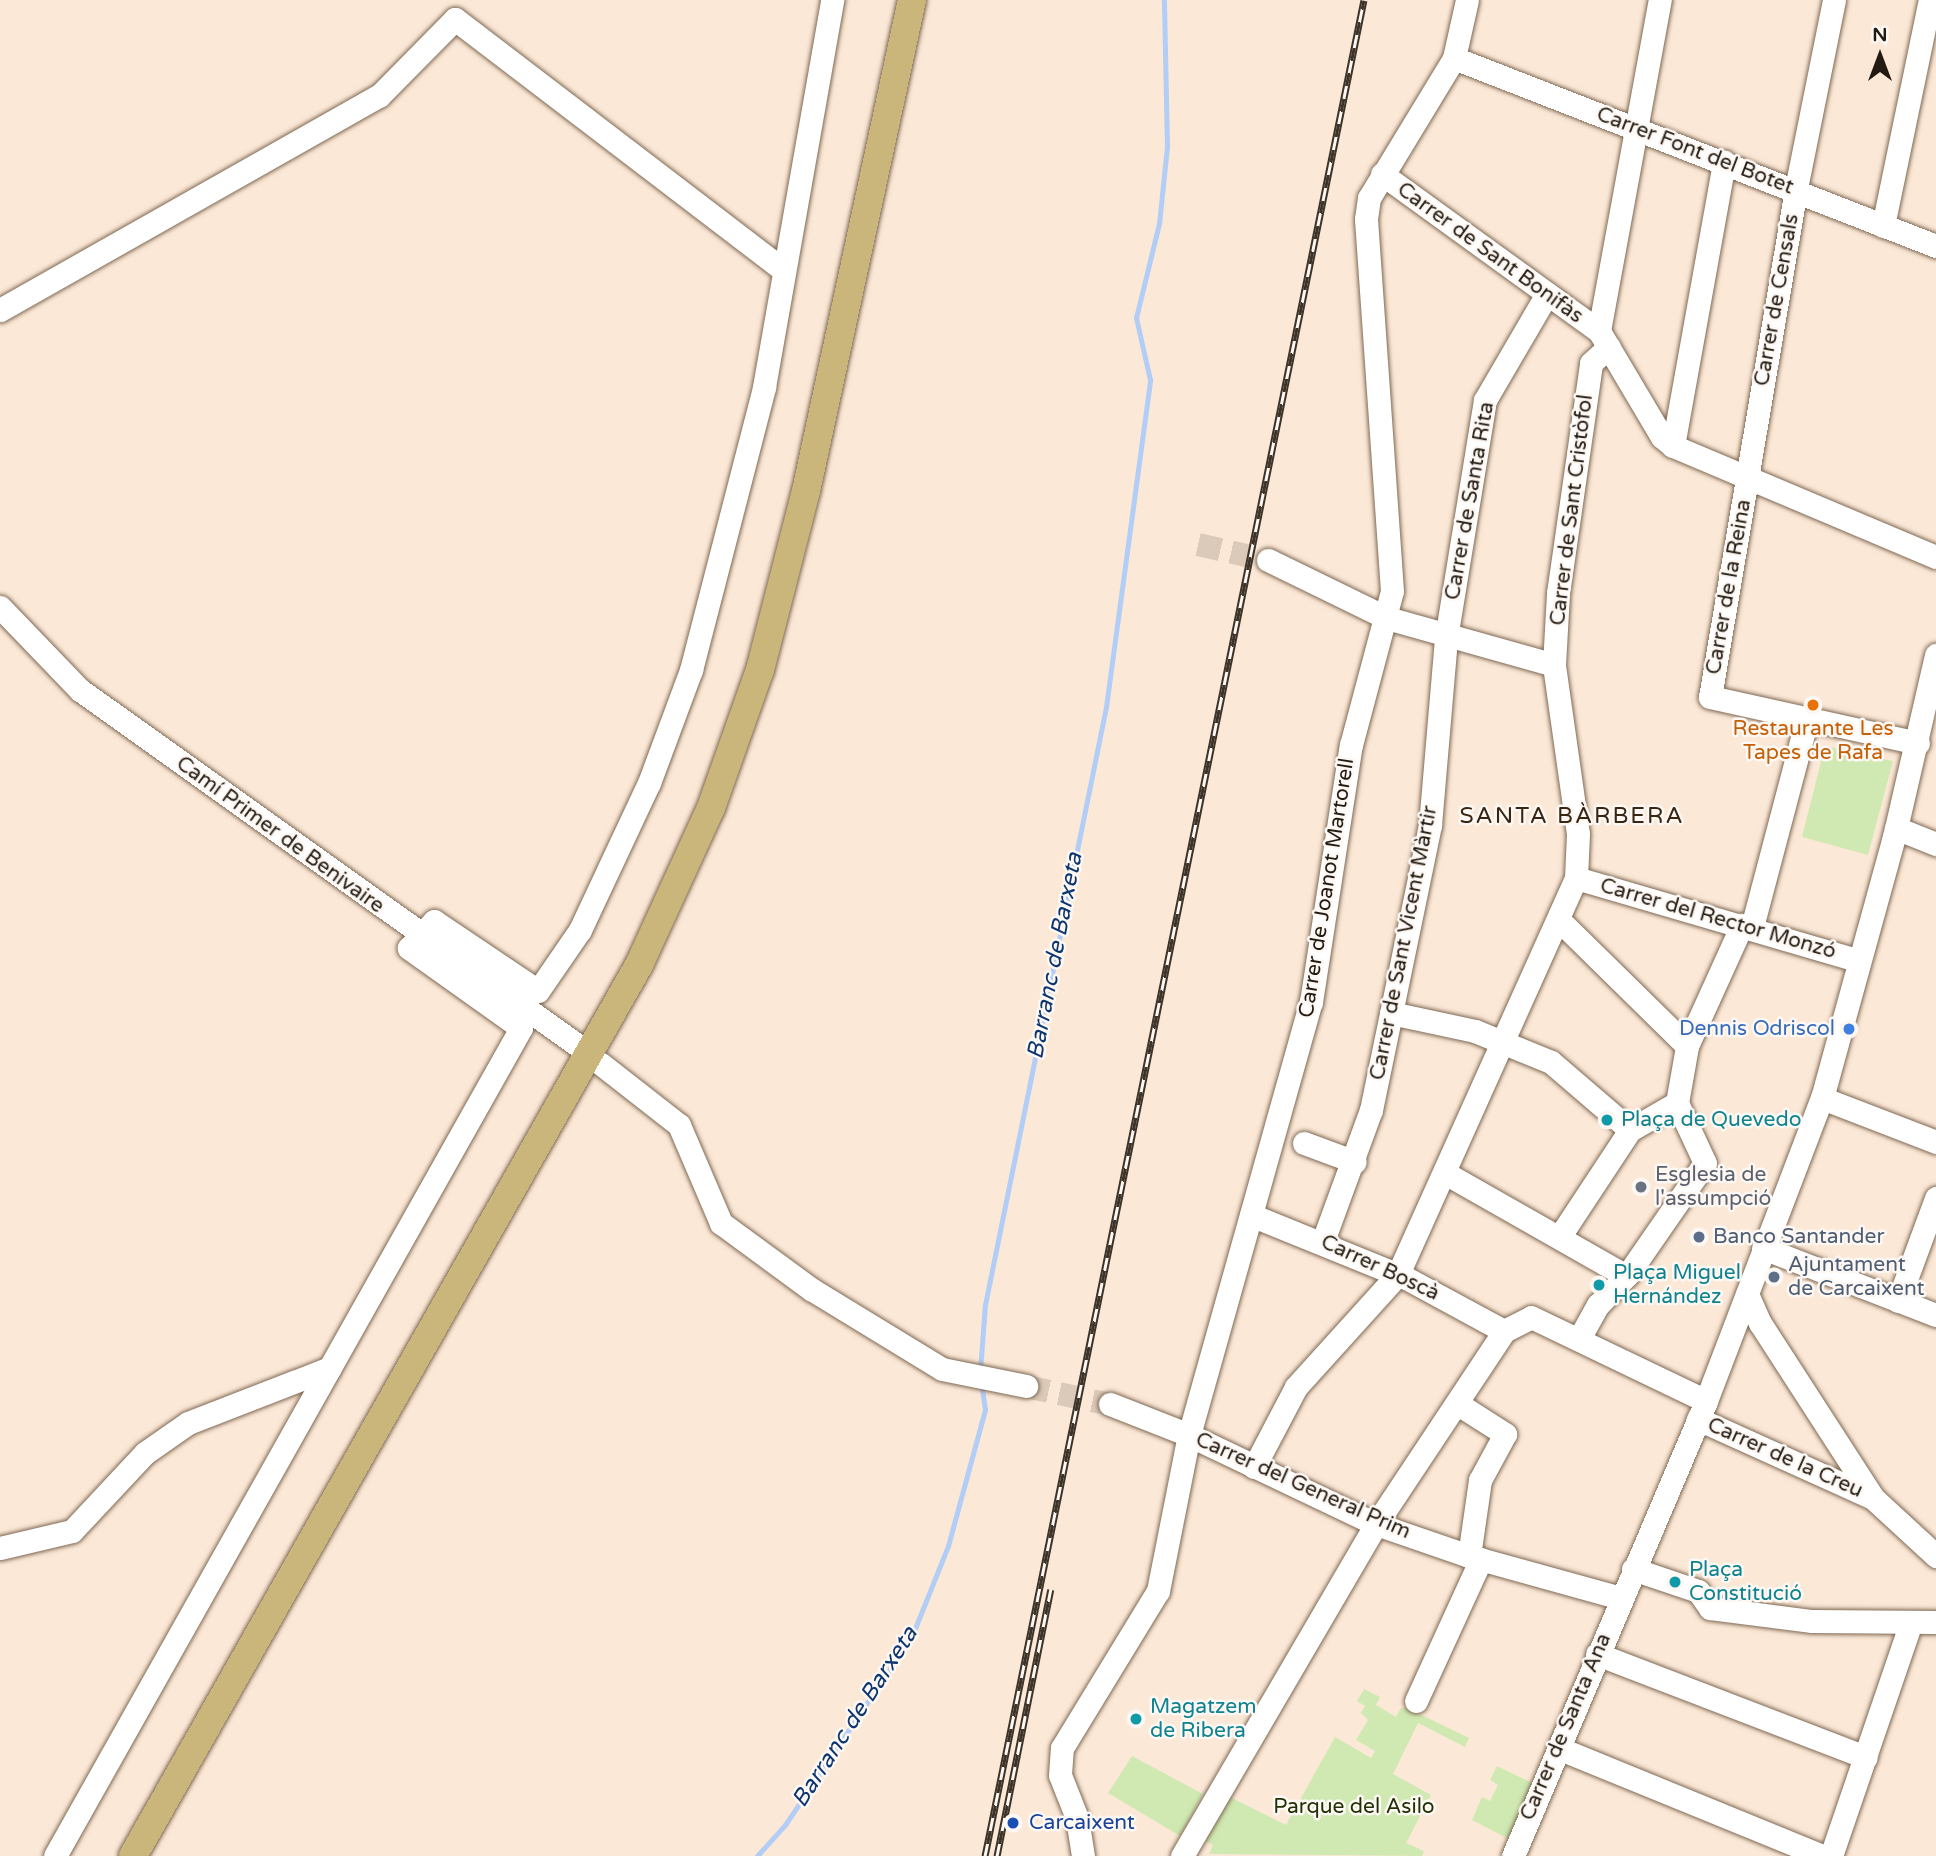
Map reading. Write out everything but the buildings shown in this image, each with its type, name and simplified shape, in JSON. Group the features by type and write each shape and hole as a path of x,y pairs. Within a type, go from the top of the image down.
{"main road":[{"path":"133,1856 639,965 712,808 760,670 806,491 912,0"}],"street":[{"path":"55,1856 521,1028 409,948 434,921 538,991 580,930 649,783 691,670 764,387 782,269 832,0"},
{"name":"Carrer de Joanot Martorell","path":"1083,1856 1077,1818 1060,1775 1060,1756 1158,1591 1189,1435 1311,1002 1351,744 1392,592 1366,219 1369,198 1454,58 1467,0"},
{"name":"Carrer de Sant Cristòfol","path":"1254,1467 1296,1387 1398,1274 1560,921 1576,878 1578,834 1554,665 1558,593 1591,363 1604,339 1660,0"},
{"name":"Carrer de Censals","path":"1747,477 1796,189 1834,0"},
{"path":"1883,226 1930,0"},
{"path":"0,310 379,96 455,19 782,269"},
{"name":"Carrer Font del Botet","path":"1454,58 1796,189 1936,246"},
{"path":"1674,446 1724,162"},
{"name":"Carrer de Sant Bonifàs","path":"1382,174 1604,339"},
{"name":"Carrer de Santa Rita","path":"1446,638 1485,400 1547,295"},
{"path":"1604,339 1662,437 1674,446 1936,557"},
{"name":"Carrer de la Reina","path":"1747,477 1710,697 1807,719"},
{"path":"1268,559 1387,618 1446,638 1554,665"},
{"name":"Camí Primer de Benivaire","path":"0,607 80,690 420,936 576,1044"},
{"name":"Carrer de Sant Vicent Màrtir","path":"1323,1241 1355,1162 1391,1013 1430,825 1446,638"},
{"name":"Carrer de Santa Ana","path":"1513,1856 1620,1598 1702,1410 1822,1098 1918,743 1936,655"},
{"path":"1190,1854 1376,1524 1504,1331 1531,1317 1580,1337 1598,1305 1626,1276 1705,1163 1677,1102 1687,1046 1747,926 1807,719 1918,743"},
{"path":"1896,828 1936,844"},
{"name":"Carrer del Rector Monzó","path":"1576,878 1859,961"},
{"path":"1560,921 1687,1046"},
{"path":"1391,1013 1475,1031 1564,1070 1630,1130"},
{"path":"601,1064 679,1125 721,1223 811,1289 942,1369 1026,1386"},
{"path":"1822,1098 1936,1142"},
{"path":"1560,1236 1630,1130 1677,1102"},
{"path":"1304,1143 1355,1162"},
{"path":"1445,1173 1560,1236 1626,1276"},
{"path":"1898,1301 1936,1198"},
{"name":"Carrer Boscà","path":"1251,1215 1323,1241 1398,1274 1504,1331"},
{"path":"1763,1248 1936,1315"},
{"path":"1748,1290 1760,1323 1873,1498 1932,1545"},
{"path":"1731,1338 1746,1322 1760,1323"},
{"name":"Carrer de la Creu","path":"1580,1337 1702,1410 1873,1498"},
{"path":"0,1548 72,1531 145,1453 188,1423 330,1368"},
{"name":"Carrer del General Prim","path":"1110,1404 1189,1435 1376,1524 1475,1558 1620,1598"},
{"path":"1416,1701 1475,1558 1480,1480 1505,1434 1458,1404"},
{"path":"1633,1569 1698,1591 1710,1608 1812,1621 1936,1622"},
{"path":"1831,1856 1911,1622"},
{"path":"1597,1654 1866,1757"},
{"path":"1558,1748 1823,1856"}],"green space":[{"path":"1825,746 1893,761 1868,855 1802,837"},
{"name":"Parque del Asilo","path":"1364,1689 1380,1697 1376,1705 1396,1717 1401,1708 1407,1708 1469,1738 1465,1747 1418,1723 1393,1774 1431,1795 1406,1843 1424,1851 1422,1856 1209,1854 1213,1845 1204,1840 1228,1796 1286,1825 1335,1737 1371,1758 1375,1751 1356,1740 1368,1720 1361,1713 1365,1706 1357,1701"},
{"path":"1132,1756 1203,1794 1180,1836 1108,1793"},
{"path":"1497,1766 1532,1783 1509,1839 1472,1820 1482,1797 1490,1801 1498,1785 1490,1780"}],"waterway":[{"name":"Barranc de Barxeta","path":"980,1371 985,1305 1106,707 1150,380 1136,318 1159,224 1167,147 1164,0"},
{"name":"Barranc de Barxeta","path":"757,1856 785,1825 912,1636 948,1546 985,1410 981,1383"}],"tunnel":[{"path":"1198,544 1268,560"},
{"path":"1026,1386 1110,1404"}],"railway":[{"path":"985,1856 1364,0"},
{"path":"997,1856 1051,1589"}],"place":[{"name":"Restaurante Les Tapes de Rafa","path":"1813,705"},
{"name":"Dennis Odriscol","path":"1849,1029"},
{"name":"Plaça de Quevedo","path":"1607,1120"},
{"name":"Esglesia de l'assumpció","path":"1641,1187"},
{"name":"Banco Santander","path":"1699,1237"},
{"name":"Ajuntament de Carcaixent","path":"1774,1277"},
{"name":"Plaça Miguel Hernández","path":"1599,1285"},
{"name":"Plaça Constitució","path":"1675,1582"},
{"name":"Magatzem de Ribera","path":"1136,1719"},
{"name":"Carcaixent","path":"1013,1823"}],"district":[{"name":"SANTA BÀRBERA","path":"1572,816"}]}
